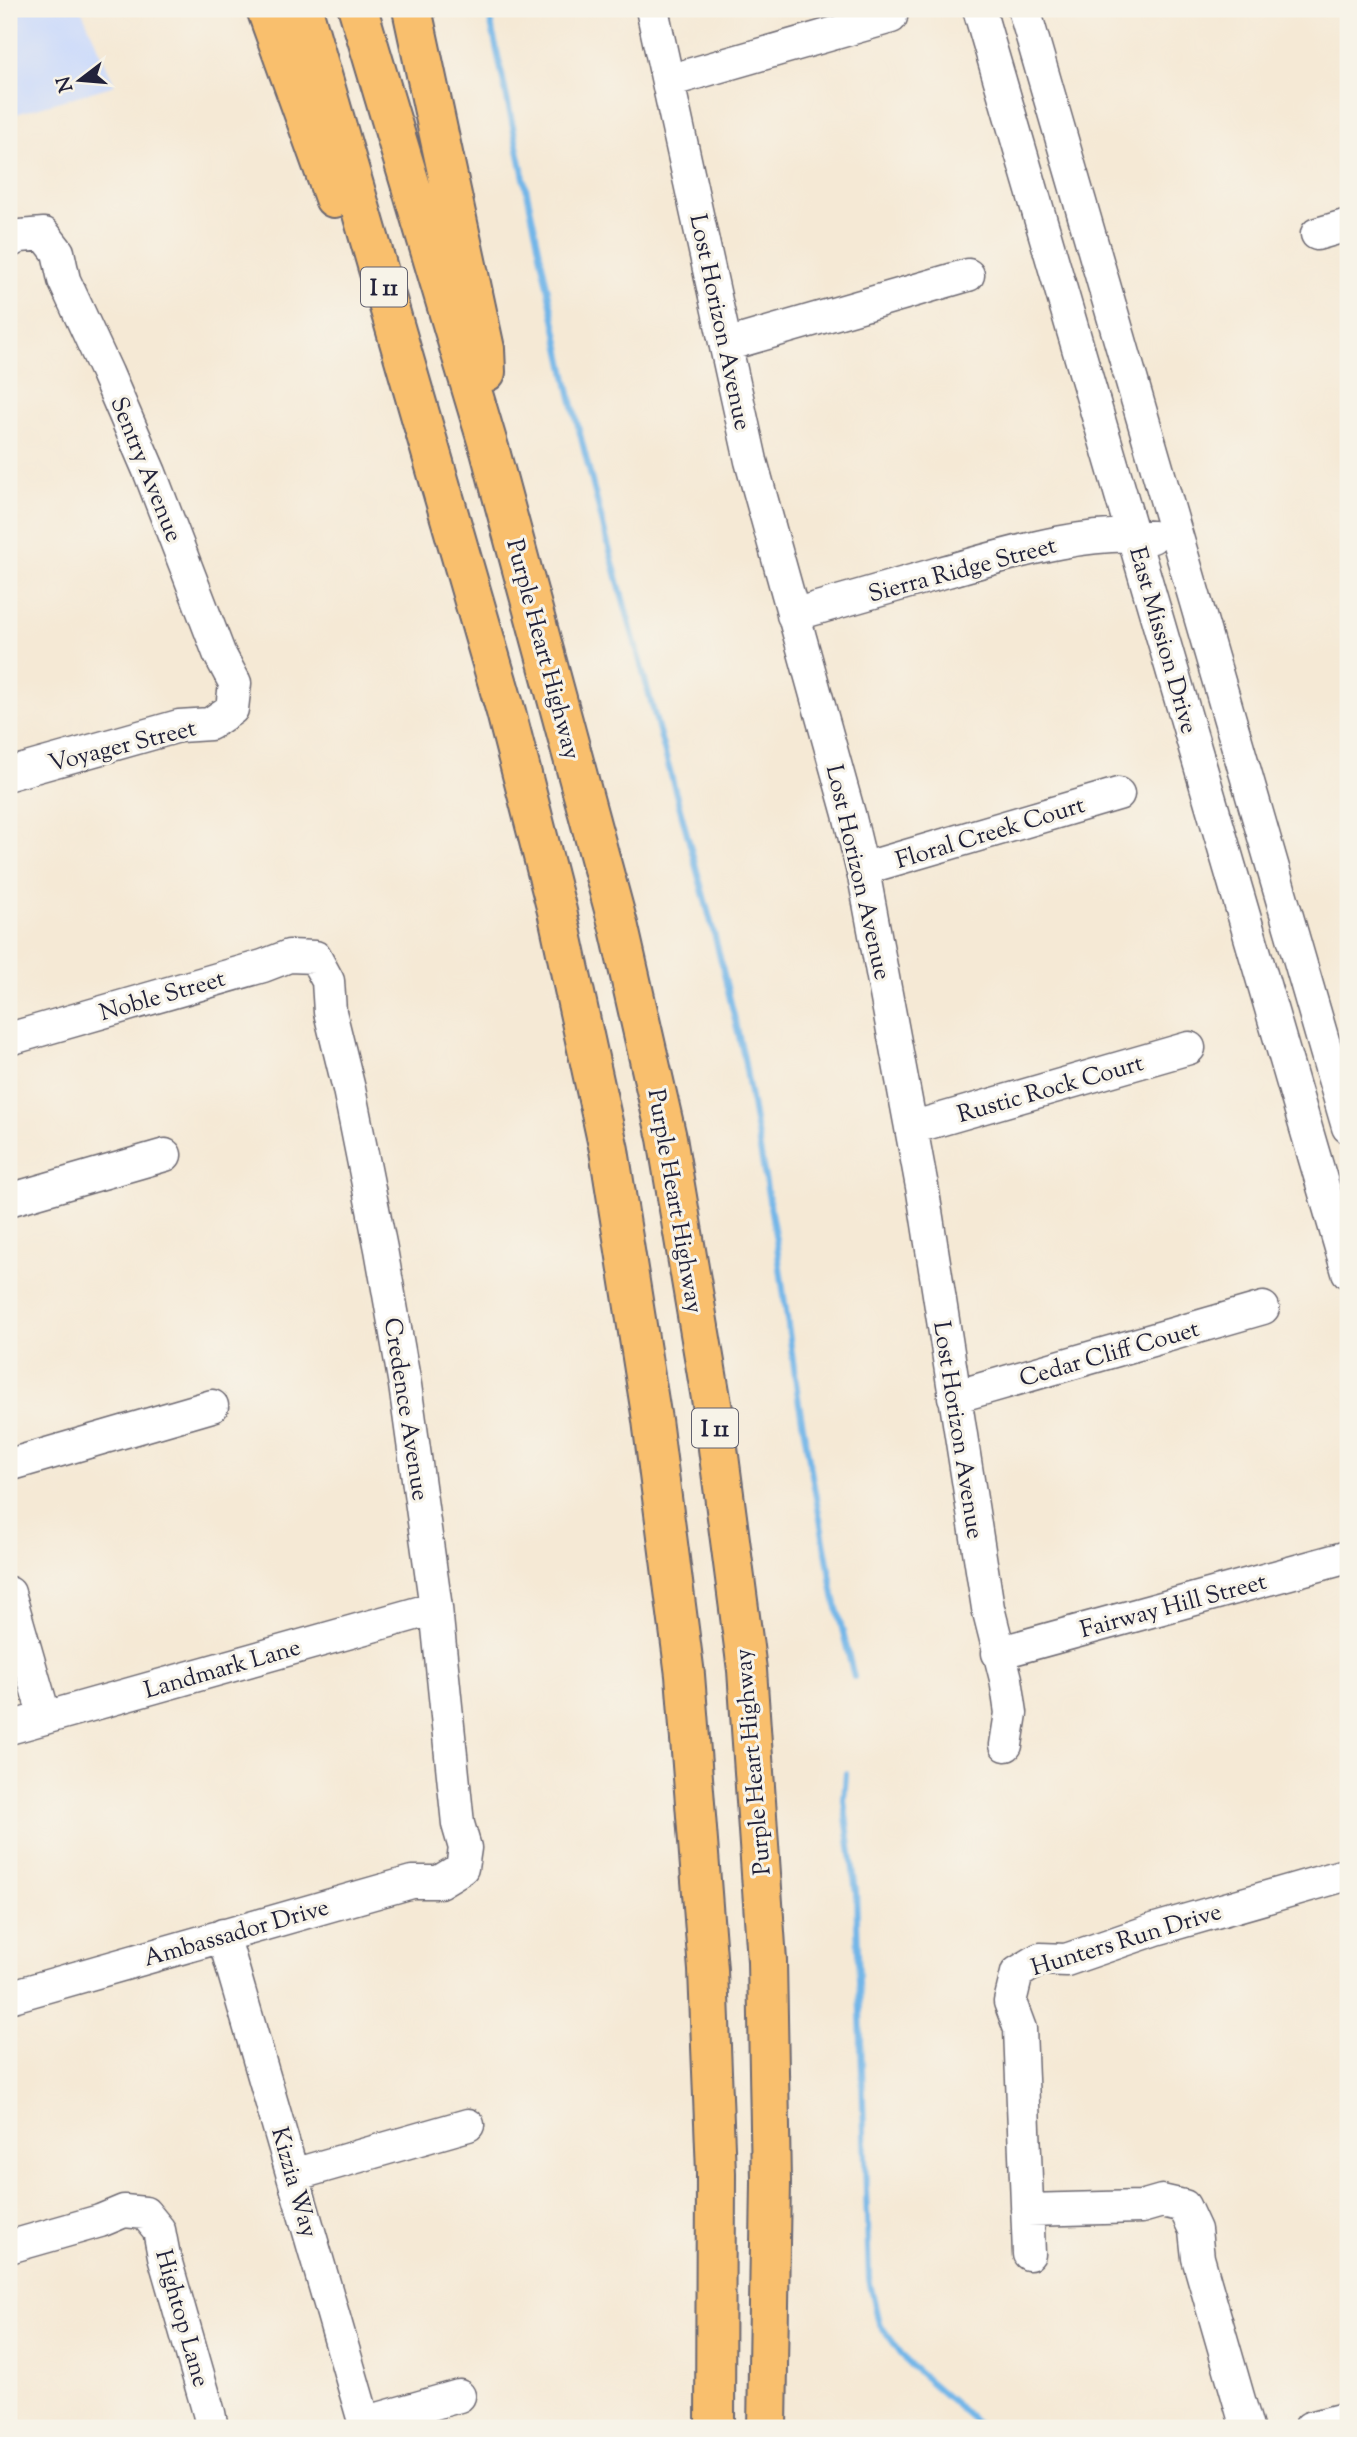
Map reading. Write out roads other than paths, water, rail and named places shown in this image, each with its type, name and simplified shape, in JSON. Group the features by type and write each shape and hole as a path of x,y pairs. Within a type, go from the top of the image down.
{"highway":[{"path":"266,9 465,566"},
{"name":"I 11","path":"303,9 506,712 557,911 609,1150 652,1420 685,1675 708,1970 716,2172 715,2428"},
{"name":"Purple Heart Highway","path":"358,9 490,451 622,941 667,1138 715,1424 747,1670 767,1961 771,2182 767,2428"},
{"path":"412,9 485,349 490,451"}],"street":[{"name":"Lost Horizon Avenue","path":"652,9 751,461 862,869 923,1192 981,1567 998,1653 1006,1679 1011,1713 1006,1745"},
{"name":"East Mission Drive","path":"979,9 1348,1272"},
{"name":"East Mission Drive","path":"1024,9 1348,1127"},
{"path":"668,81 891,17"},
{"path":"1317,234 1348,225"},
{"name":"Sentry Avenue","path":"9,242 20,236 44,234 58,251 64,280 150,473 219,653 235,683 232,709"},
{"path":"726,345 968,275"},
{"path":"1134,534 1155,537 1170,560 1223,738 1251,787"},
{"name":"Sierra Ridge Street","path":"793,615 1006,555 1067,542 1134,534"},
{"name":"Voyager Street","path":"9,774 179,726 210,724 232,709"},
{"name":"Floral Creek Court","path":"862,869 1118,794"},
{"name":"Noble Street","path":"9,1039 289,957 315,957"},
{"name":"Credence Avenue","path":"315,957 328,981 330,1012 349,1089 381,1249 407,1398 436,1608 458,1824 465,1848 461,1868"},
{"name":"Rustic Rock Court","path":"911,1128 1189,1048"},
{"path":"9,1200 166,1155"},
{"name":"Cedar Cliff Couet","path":"954,1397 1263,1308"},
{"path":"9,1465 212,1406"},
{"name":"Fairway Hill Street","path":"998,1653 1348,1557"},
{"path":"9,1593 45,1718"},
{"name":"Landmark Lane","path":"9,1728 436,1608"},
{"name":"Ambassador Drive","path":"9,1997 412,1882 439,1882 461,1868"},
{"name":"Hunters Run Drive","path":"1029,2254 1020,2029 1010,2002 1017,1973 1040,1959 1066,1960 1156,1929 1348,1874"},
{"name":"Kizzia Way","path":"223,1935 365,2426"},
{"path":"293,2175 468,2125"},
{"path":"1027,2210 1141,2207 1162,2201 1184,2206 1195,2230 1198,2258 1247,2428"},
{"name":"Hightop Lane","path":"9,2247 100,2221 124,2211 145,2213 159,2230 212,2428"},
{"path":"365,2426 459,2396"},
{"path":"1310,2428 1348,2417"}],"waterway":[{"path":"488,9 570,394 715,937 743,1053 777,1246 799,1404 834,1596 854,1677"},
{"path":"846,1774 844,1800 856,1892 869,2279 879,2323 909,2364 983,2428"}]}
